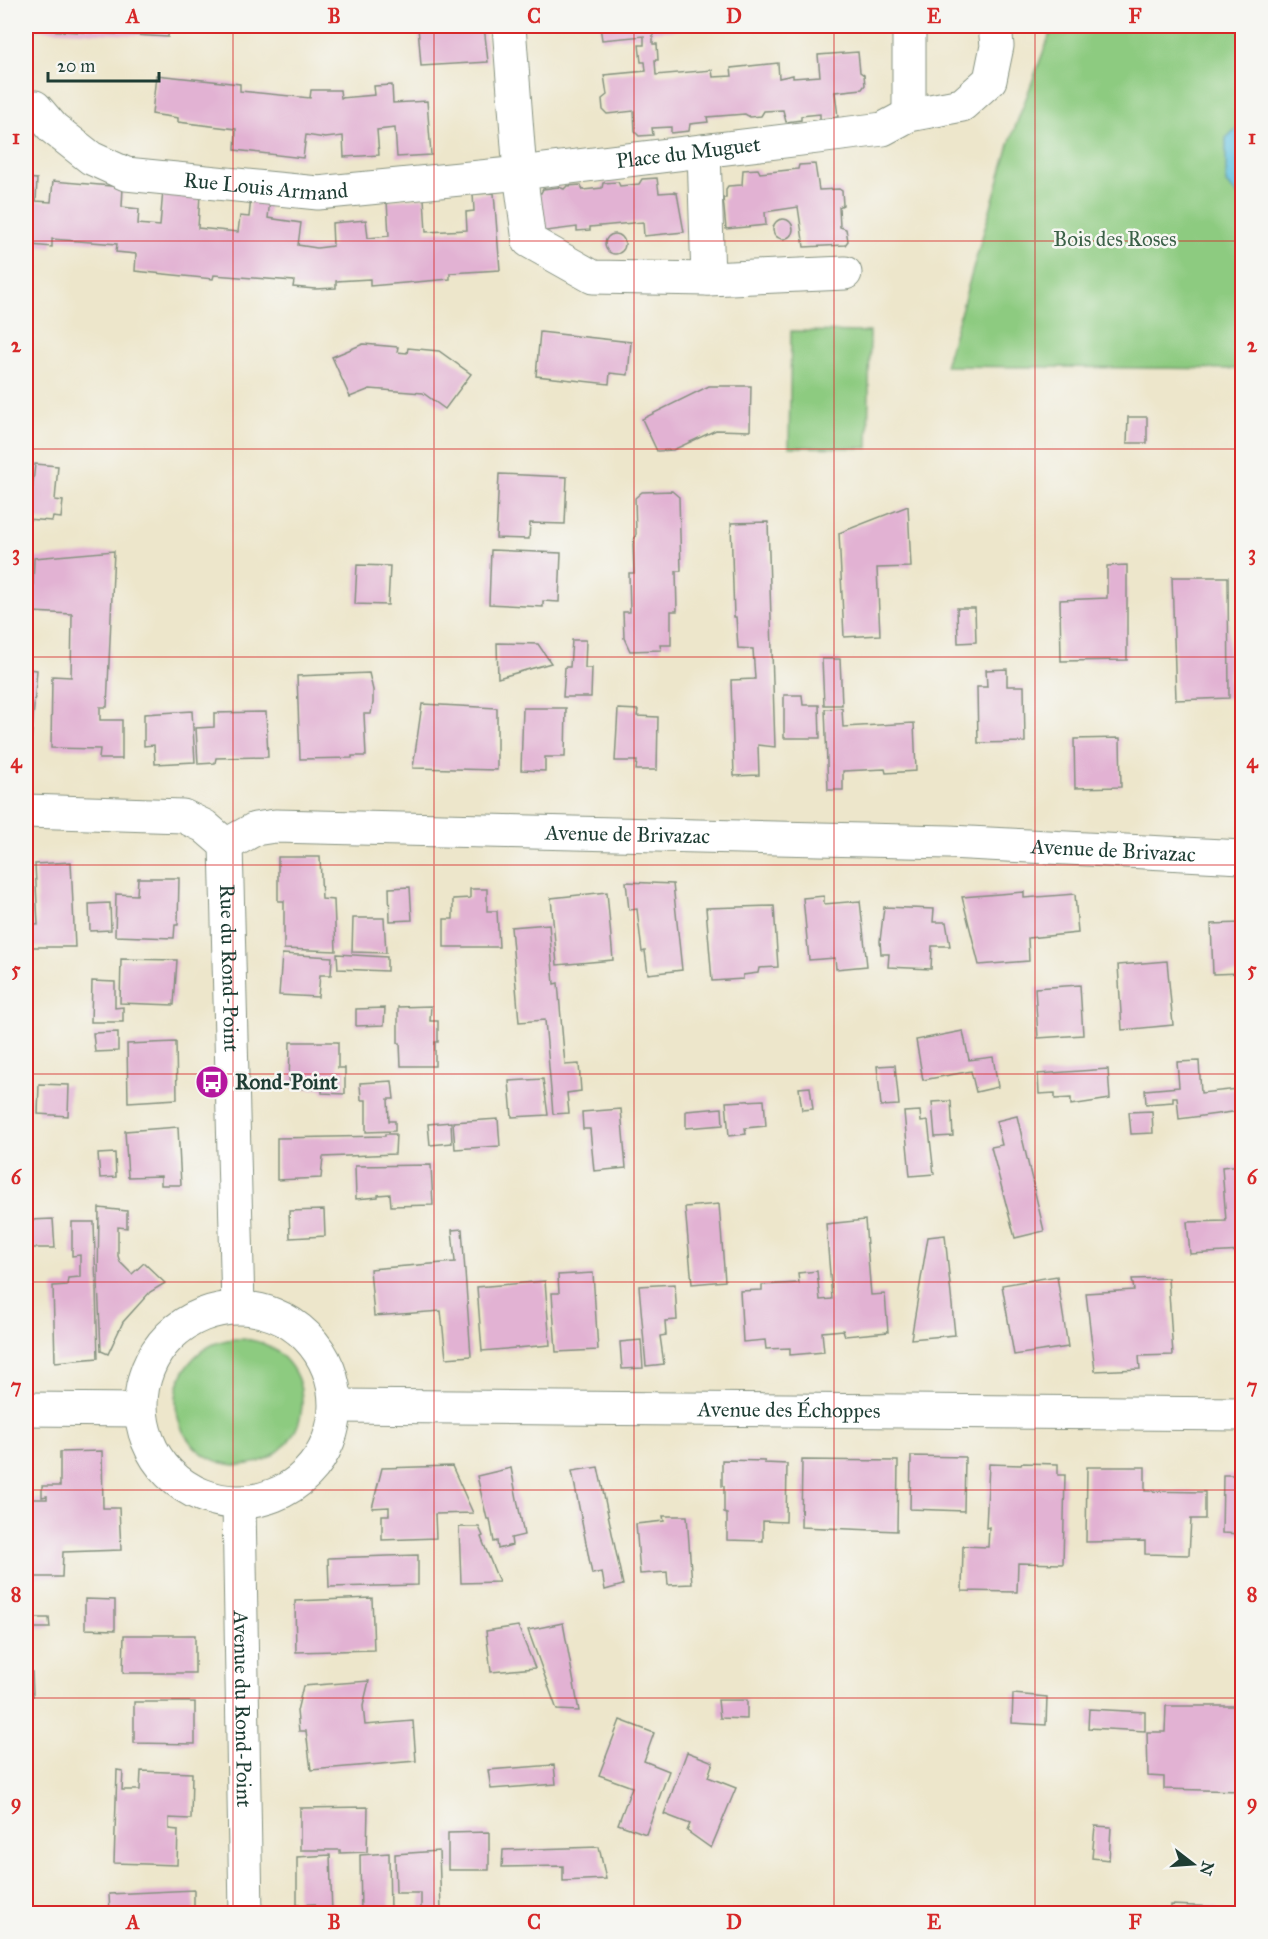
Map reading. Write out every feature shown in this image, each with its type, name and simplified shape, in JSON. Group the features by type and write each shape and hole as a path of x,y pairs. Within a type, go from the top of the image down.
{"street":[{"path":"509,26 520,173 529,241 593,277 708,279 845,273"},
{"path":"909,26 909,115"},
{"name":"Place du Muguet","path":"520,173 884,129 909,115 962,105 990,80 997,46 994,26"},
{"name":"Rue Louis Armand","path":"35,107 53,128 91,158 126,174 318,193 520,173"},
{"path":"705,151 708,279"},
{"path":"26,811 183,816 204,826 226,844"},
{"name":"Avenue de Brivazac","path":"226,844 255,829 275,826 949,842 1242,857"},
{"name":"Rue du Rond-Point","path":"226,844 238,1307"},
{"path":"238,1307 269,1312 296,1326 318,1348 331,1376 336,1406 331,1436 317,1463 296,1484 269,1498 239,1503 210,1499 183,1486 161,1465 146,1439 140,1410 144,1378 157,1350 179,1327 207,1312 238,1307"},
{"name":"Avenue des Échoppes","path":"336,1406 1242,1414"},
{"path":"26,1409 140,1410"},
{"name":"Avenue du Rond-Point","path":"239,1503 246,1914"}],"green space":[{"name":"Bois des Roses","path":"1053,26 1242,26 1242,369 945,366 1010,141"},
{"path":"791,331 870,332 868,448 789,447"},
{"path":"239,1339 263,1344 283,1358 297,1378 302,1402 297,1426 283,1446 263,1460 239,1465 215,1460 195,1446 181,1426 176,1402 181,1378 195,1358 215,1344"}],"water":[{"path":"1242,123 1242,199 1226,183 1226,138"}],"building":[{"path":"26,26 169,26 168,37 26,29"},
{"path":"418,26 484,26 488,62 421,66"},
{"path":"600,26 710,26 653,32 653,44 657,44 656,75 712,70 713,77 732,76 731,68 778,63 779,78 793,75 793,78 820,76 818,55 858,52 860,72 864,75 865,85 862,89 835,92 838,117 820,119 820,114 801,116 801,120 786,122 783,110 764,111 761,116 750,117 745,114 707,117 708,122 690,124 689,131 671,133 671,127 652,128 653,135 639,136 635,132 634,111 607,114 603,110 602,99 607,95 604,75 646,71 645,62 641,62 639,45 644,45 644,36 602,40"},
{"path":"156,75 240,84 240,91 310,98 311,90 340,90 341,98 375,95 374,86 392,85 393,103 427,101 431,155 397,157 395,128 377,130 379,155 344,157 343,136 325,138 306,135 303,158 235,150 236,129 178,122 178,118 152,114"},
{"path":"815,164 819,190 839,189 842,191 843,205 839,207 840,227 846,229 848,241 845,245 804,247 798,207 765,212 766,225 726,229 723,198 726,198 728,186 742,185 743,170 758,169 760,173 798,169 799,165"},
{"path":"26,178 37,179 36,201 51,202 53,181 123,187 122,207 139,209 138,224 160,226 163,190 200,194 198,228 238,232 240,216 249,217 251,198 270,199 268,218 301,223 298,245 317,248 333,246 332,223 366,220 368,238 389,236 387,201 424,198 426,232 467,230 466,212 474,211 473,194 494,193 500,270 450,273 450,279 370,286 370,279 336,281 336,288 315,289 293,287 294,281 214,275 213,279 135,271 136,254 116,252 117,244 52,239 52,247 32,245 34,220 26,219"},
{"path":"657,178 659,193 677,193 684,232 644,236 643,222 590,227 590,230 577,231 577,227 539,232 536,193 541,193 543,189 559,187 564,189 567,186 581,185 583,190 602,188 603,183 618,182 620,186 639,184 642,179"},
{"path":"783,219 790,222 793,229 790,236 783,239 776,236 773,229 776,222"},
{"path":"611,234 619,234 625,240 625,248 619,254 611,254 605,248 605,240"},
{"path":"26,307 33,307 27,376 26,376"},
{"path":"540,332 631,342 628,375 610,373 609,384 536,376"},
{"path":"363,344 398,347 397,352 407,353 408,348 439,351 471,374 445,409 423,393 370,389 350,397 332,357"},
{"path":"709,386 751,386 750,431 716,430 673,450 657,451 642,419"},
{"path":"1128,417 1147,417 1147,443 1127,443"},
{"path":"35,464 58,466 55,500 63,501 61,518 53,517 52,521 26,519 26,491 32,492"},
{"path":"499,474 567,477 565,524 530,523 529,539 496,538"},
{"path":"672,491 679,497 681,571 676,571 677,611 671,611 671,645 660,645 661,650 630,651 624,638 623,612 630,612 629,573 634,573 635,498 642,492"},
{"path":"908,506 911,567 877,568 880,635 844,637 839,533"},
{"path":"768,522 775,747 758,745 759,775 734,776 731,680 755,679 753,649 738,648 736,617 734,617 731,523"},
{"path":"491,550 561,553 559,602 543,601 543,607 489,604"},
{"path":"114,551 107,707 100,707 100,720 122,720 122,759 99,759 100,749 51,748 52,676 71,677 72,614 32,612 34,558"},
{"path":"357,565 390,566 388,605 355,604"},
{"path":"1127,565 1127,660 1061,661 1060,600 1107,598 1107,566"},
{"path":"1172,577 1228,577 1229,698 1176,700"},
{"path":"957,608 975,608 976,642 958,643"},
{"path":"572,640 586,640 585,668 592,668 591,697 563,697 565,667 570,667"},
{"path":"497,643 538,644 551,663 498,678"},
{"path":"822,659 840,659 842,705 824,705"},
{"path":"26,669 37,670 30,755 26,755"},
{"path":"1007,669 1007,686 1024,686 1025,742 978,743 977,687 987,687 986,670"},
{"path":"369,673 373,703 371,714 364,714 366,756 300,759 297,676"},
{"path":"784,695 802,695 803,705 819,705 820,738 784,738"},
{"path":"422,704 497,708 497,770 413,768"},
{"path":"523,708 566,708 565,757 545,757 545,771 521,770"},
{"path":"842,708 843,727 914,723 916,771 886,773 885,769 843,771 843,790 828,790 825,709"},
{"path":"618,709 638,710 637,716 658,717 657,770 636,770 637,761 615,761"},
{"path":"192,711 195,762 155,764 154,745 144,746 144,714"},
{"path":"266,712 268,757 216,758 215,763 198,764 196,728 214,727 214,713"},
{"path":"1120,738 1121,787 1075,788 1074,739"},
{"path":"278,857 320,857 322,899 334,900 336,951 284,949 284,901 278,901"},
{"path":"71,862 75,947 31,947 30,924 38,925 35,864"},
{"path":"138,878 179,878 178,925 175,925 174,938 115,936 116,894 137,895"},
{"path":"626,882 673,884 682,970 648,974 645,951 642,952 637,909 629,910"},
{"path":"410,887 412,920 390,921 389,888"},
{"path":"470,889 487,889 487,911 497,911 499,947 444,947 444,919 453,919 453,899 470,898"},
{"path":"607,892 613,960 557,965 551,898"},
{"path":"1024,892 1024,898 1075,894 1078,933 1028,938 1029,961 979,965 962,897"},
{"path":"824,896 824,904 860,901 867,966 836,969 835,958 809,960 803,898"},
{"path":"110,903 111,930 90,931 89,904"},
{"path":"774,906 778,967 759,968 758,973 743,975 743,979 712,981 706,908"},
{"path":"884,907 934,909 933,922 946,922 950,946 932,946 931,969 888,967 889,954 881,954 880,941"},
{"path":"353,918 384,918 386,953 352,952"},
{"path":"1242,923 1242,973 1213,974 1211,924"},
{"path":"549,924 554,984 558,983 565,1065 579,1064 581,1091 567,1093 569,1113 553,1114 545,1020 519,1022 511,927"},
{"path":"282,954 332,957 331,975 320,975 318,997 279,995"},
{"path":"337,954 387,957 387,971 338,969"},
{"path":"121,959 177,960 174,1005 120,1003"},
{"path":"1167,961 1173,1025 1122,1030 1118,965"},
{"path":"92,981 115,982 115,1008 123,1007 123,1022 91,1022"},
{"path":"1080,985 1083,1035 1038,1038 1035,988"},
{"path":"431,1006 430,1021 438,1021 435,1066 401,1066 400,1043 398,1043 398,1007"},
{"path":"385,1008 384,1025 356,1026 356,1009"},
{"path":"963,1031 969,1060 993,1057 998,1087 976,1092 971,1071 923,1080 916,1040"},
{"path":"118,1032 118,1051 95,1052 93,1033"},
{"path":"176,1042 177,1099 128,1102 127,1044"},
{"path":"290,1042 338,1042 338,1068 345,1068 345,1094 322,1093 322,1089 289,1088"},
{"path":"1199,1061 1201,1093 1238,1089 1240,1111 1179,1119 1177,1097 1173,1097 1173,1102 1146,1104 1145,1090 1179,1087 1177,1062"},
{"path":"895,1065 899,1105 881,1106 877,1066"},
{"path":"1108,1069 1110,1099 1071,1105 1071,1098 1055,1099 1055,1093 1039,1094 1038,1074"},
{"path":"543,1079 548,1115 512,1117 509,1081"},
{"path":"392,1081 394,1099 388,1099 389,1121 395,1121 395,1131 366,1132 366,1100 361,1100 360,1083"},
{"path":"39,1084 69,1085 68,1116 38,1114"},
{"path":"810,1087 813,1109 802,1110 799,1088"},
{"path":"764,1100 766,1126 745,1128 746,1134 729,1136 726,1102"},
{"path":"951,1101 953,1136 935,1137 932,1102"},
{"path":"722,1108 723,1125 686,1128 686,1111"},
{"path":"621,1109 626,1168 594,1171 590,1129 583,1129 582,1112"},
{"path":"920,1111 921,1122 928,1121 934,1174 910,1176 904,1112"},
{"path":"1152,1111 1153,1133 1131,1134 1129,1112"},
{"path":"1017,1116 1044,1231 1015,1238 991,1147 1002,1145 996,1121"},
{"path":"498,1119 500,1146 455,1149 453,1122"},
{"path":"451,1122 452,1143 430,1145 428,1124"},
{"path":"178,1127 181,1185 161,1185 161,1176 128,1177 125,1131"},
{"path":"385,1134 396,1134 395,1154 323,1157 321,1178 277,1180 277,1138 385,1136"},
{"path":"115,1153 116,1177 100,1178 98,1154"},
{"path":"431,1165 433,1205 391,1206 390,1194 356,1199 355,1166"},
{"path":"1242,1165 1242,1251 1190,1254 1187,1222 1226,1221 1222,1167"},
{"path":"719,1204 725,1281 692,1284 685,1207"},
{"path":"99,1208 127,1211 127,1228 118,1227 120,1262 132,1274 144,1263 165,1283 150,1292 123,1322 108,1354 101,1351 98,1283"},
{"path":"324,1210 325,1236 290,1238 289,1211"},
{"path":"53,1219 55,1248 31,1248 30,1220"},
{"path":"865,1220 871,1295 885,1294 888,1332 845,1336 843,1330 822,1332 824,1352 790,1355 790,1348 766,1349 765,1340 743,1342 740,1291 762,1290 762,1285 799,1283 798,1273 817,1271 820,1300 832,1299 826,1224"},
{"path":"72,1222 94,1222 98,1358 55,1362 53,1286 67,1285 68,1278 80,1277 80,1255 72,1256"},
{"path":"462,1229 471,1356 446,1358 441,1311 374,1316 370,1269 455,1262 452,1230"},
{"path":"945,1235 955,1335 911,1339 928,1237"},
{"path":"593,1273 598,1350 556,1352 552,1293 559,1293 558,1275"},
{"path":"1057,1276 1068,1347 1014,1355 1002,1285"},
{"path":"1168,1278 1173,1355 1139,1356 1140,1369 1095,1371 1086,1293 1134,1290 1132,1279"},
{"path":"545,1281 550,1345 482,1351 477,1287"},
{"path":"675,1284 677,1320 665,1321 666,1335 660,1336 664,1364 646,1366 639,1286"},
{"path":"641,1340 643,1368 622,1369 620,1342"},
{"path":"102,1451 103,1508 119,1508 121,1550 63,1552 62,1577 26,1579 26,1499 47,1499 47,1496 42,1497 42,1486 60,1486 60,1452"},
{"path":"911,1456 965,1457 964,1511 910,1509"},
{"path":"722,1460 787,1464 786,1522 763,1521 763,1541 727,1540"},
{"path":"802,1460 898,1461 897,1531 801,1527"},
{"path":"1022,1463 1058,1464 1058,1475 1065,1475 1063,1564 1018,1563 1017,1592 962,1591 963,1546 988,1547 989,1527 986,1528 989,1464 1021,1465"},
{"path":"452,1466 473,1513 435,1514 436,1538 382,1540 382,1515 389,1515 389,1507 372,1508 382,1468"},
{"path":"598,1467 623,1585 605,1590 602,1572 592,1574 572,1471"},
{"path":"1087,1467 1145,1467 1145,1491 1205,1492 1205,1519 1191,1519 1189,1555 1145,1554 1145,1541 1086,1542"},
{"path":"511,1468 524,1535 511,1538 512,1545 498,1549 497,1541 494,1542 490,1519 487,1519 477,1476"},
{"path":"1223,1475 1242,1475 1242,1534 1222,1533"},
{"path":"663,1516 687,1516 692,1584 668,1585 667,1572 640,1574 636,1524 664,1521"},
{"path":"459,1527 479,1527 499,1582 461,1583"},
{"path":"418,1555 418,1585 329,1587 328,1558"},
{"path":"372,1598 374,1650 296,1652 295,1601"},
{"path":"85,1599 115,1600 115,1630 85,1629"},
{"path":"26,1618 49,1618 50,1628 26,1628"},
{"path":"563,1623 579,1711 557,1710 528,1630"},
{"path":"518,1626 535,1668 491,1672 486,1631"},
{"path":"124,1635 195,1635 195,1673 123,1673"},
{"path":"26,1672 32,1672 33,1696 26,1696"},
{"path":"369,1681 363,1706 365,1725 413,1721 416,1761 311,1770 306,1731 299,1731 297,1711 303,1686"},
{"path":"1013,1694 1047,1697 1046,1725 1012,1723"},
{"path":"718,1700 747,1700 747,1719 720,1718"},
{"path":"134,1702 195,1702 195,1744 134,1743"},
{"path":"1166,1706 1242,1706 1242,1791 1164,1789 1164,1777 1148,1776 1147,1732 1165,1732"},
{"path":"1089,1709 1145,1712 1145,1731 1088,1728"},
{"path":"620,1720 654,1733 644,1761 669,1771 646,1834 618,1824 632,1787 599,1775"},
{"path":"687,1752 713,1762 708,1777 736,1788 711,1848 687,1831 690,1824 664,1814"},
{"path":"554,1765 556,1784 491,1789 488,1770"},
{"path":"117,1770 123,1771 122,1790 140,1790 141,1771 192,1773 191,1819 169,1818 169,1829 178,1830 177,1865 114,1863"},
{"path":"368,1807 367,1852 340,1853 340,1850 300,1850 300,1808"},
{"path":"1095,1826 1111,1827 1109,1860 1092,1858"},
{"path":"489,1832 489,1870 448,1870 448,1833"},
{"path":"599,1847 606,1879 563,1881 563,1866 502,1867 503,1850"},
{"path":"439,1851 441,1910 421,1910 421,1893 396,1893 395,1854"},
{"path":"389,1853 390,1913 361,1914 360,1855"},
{"path":"330,1855 332,1914 316,1914 315,1904 297,1905 297,1857"},
{"path":"194,1890 194,1914 110,1914 109,1894"},
{"path":"1171,1905 1217,1907 1216,1914 1171,1914"}],"place":[{"name":"Rond-Point","path":"212,1082"}]}
